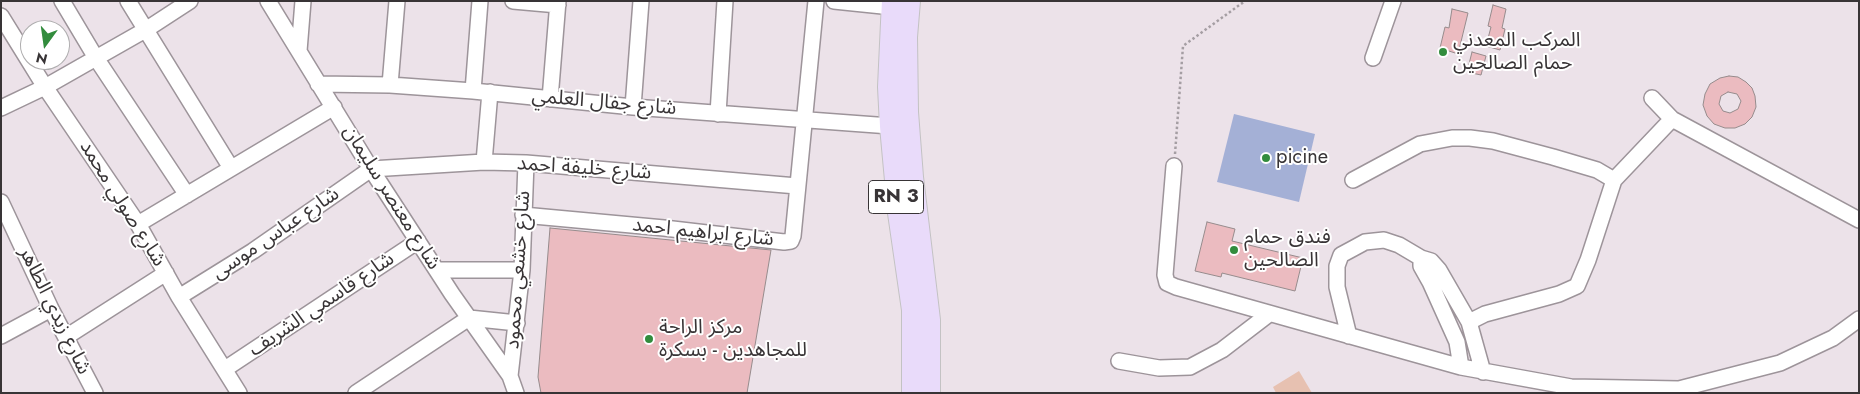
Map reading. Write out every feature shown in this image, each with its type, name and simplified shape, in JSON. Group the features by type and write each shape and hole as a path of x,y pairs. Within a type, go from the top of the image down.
{"main road":[{"name":"RN 3","path":"898,3 888,87 898,213 912,310 912,393"},
{"name":"RN 3","path":"898,3 907,37 908,112 914,186 930,320 930,393"}],"street":[{"path":"62,1 96,58 187,194"},
{"path":"128,1 231,168"},
{"path":"1,108 45,87 147,29 190,1"},
{"name":"شارع معنصر سليمان","path":"268,1 371,169 469,318 510,376 516,393"},
{"path":"299,51 303,1"},
{"path":"390,86 397,1"},
{"path":"473,91 480,1"},
{"path":"513,1 558,3 550,99"},
{"path":"632,107 641,1"},
{"path":"718,114 725,1"},
{"name":"شارع ابراهيم احمد","path":"523,215 788,242 793,236 816,1"},
{"path":"834,1 898,3"},
{"path":"1373,58 1393,1"},
{"name":"شارع صولي محمد","path":"1,16 45,87 138,224 179,297 239,393"},
{"name":"شارع جفال العلمي","path":"318,84 490,92 632,107 890,126"},
{"path":"484,162 490,92"},
{"path":"1652,98 1672,119 1859,220"},
{"path":"138,224 334,107"},
{"path":"1457,342 1485,314 1559,294 1577,286 1588,260 1614,180 1672,119"},
{"path":"1353,180 1420,144 1452,138 1470,138 1493,141 1553,157 1597,170 1614,180"},
{"name":"شارع خليفة احمد","path":"371,169 484,162 526,163 797,186"},
{"name":"شارع خشعي محمود","path":"510,376 522,270 526,163"},
{"path":"1174,166 1166,275 1167,284 1269,314 1483,372 1571,387 1679,389 1780,363 1833,338 1859,319"},
{"name":"شارع عباس موسى","path":"179,297 253,251 371,169"},
{"name":"شارع زيدي الطاهر","path":"2,207 94,393"},
{"name":"شارع قاسمي الشريف","path":"225,369 418,240"},
{"path":"1349,336 1337,286 1337,266 1342,255 1365,242 1384,240 1399,245 1421,258 1431,261 1440,270 1471,329 1483,372"},
{"path":"1421,258 1421,266 1457,342 1461,367"},
{"path":"437,270 522,270"},
{"path":"66,337 166,273"},
{"path":"1,336 52,309"},
{"path":"1119,361 1159,368 1190,367 1222,350 1269,314"},
{"path":"356,393 469,318 517,323"}],"path":[{"path":"1174,166 1183,46 1245,1"}],"shaded area":[{"path":"1299,371 1312,393 1276,393 1273,387"}],"water":[{"name":"picine","path":"1234,114 1315,134 1299,202 1217,182"}],"building":[{"path":"1493,5 1506,9 1502,28 1505,29 1500,50 1486,46 1491,27 1488,26"},
{"path":"1452,9 1468,13 1458,54 1440,48 1445,27 1449,28"},
{"path":"1472,52 1486,56 1481,75 1467,72"},
{"path":"1738,77 1752,88 1756,107 1752,117 1745,124 1735,128 1725,128 1714,124 1707,116 1703,105 1705,94 1710,84 1720,78","holes":["1728,92 1737,94 1741,101 1738,109 1730,113 1723,111 1719,104 1721,96"]},
{"name":"فندق حمام الصالحين","path":"1207,222 1235,229 1232,241 1303,258 1295,291 1222,273 1221,277 1195,271"},
{"name":"مركز الراحة للمجاهدين - بسكرة","path":"550,228 771,250 747,393 541,393 538,377"}],"place":[{"name":"المركب المعدني حمام الصالحين","path":"1443,52"},
{"name":"picine","path":"1266,158"},
{"name":"فندق حمام الصالحين","path":"1234,250"},
{"name":"مركز الراحة للمجاهدين - بسكرة","path":"649,339"}]}
